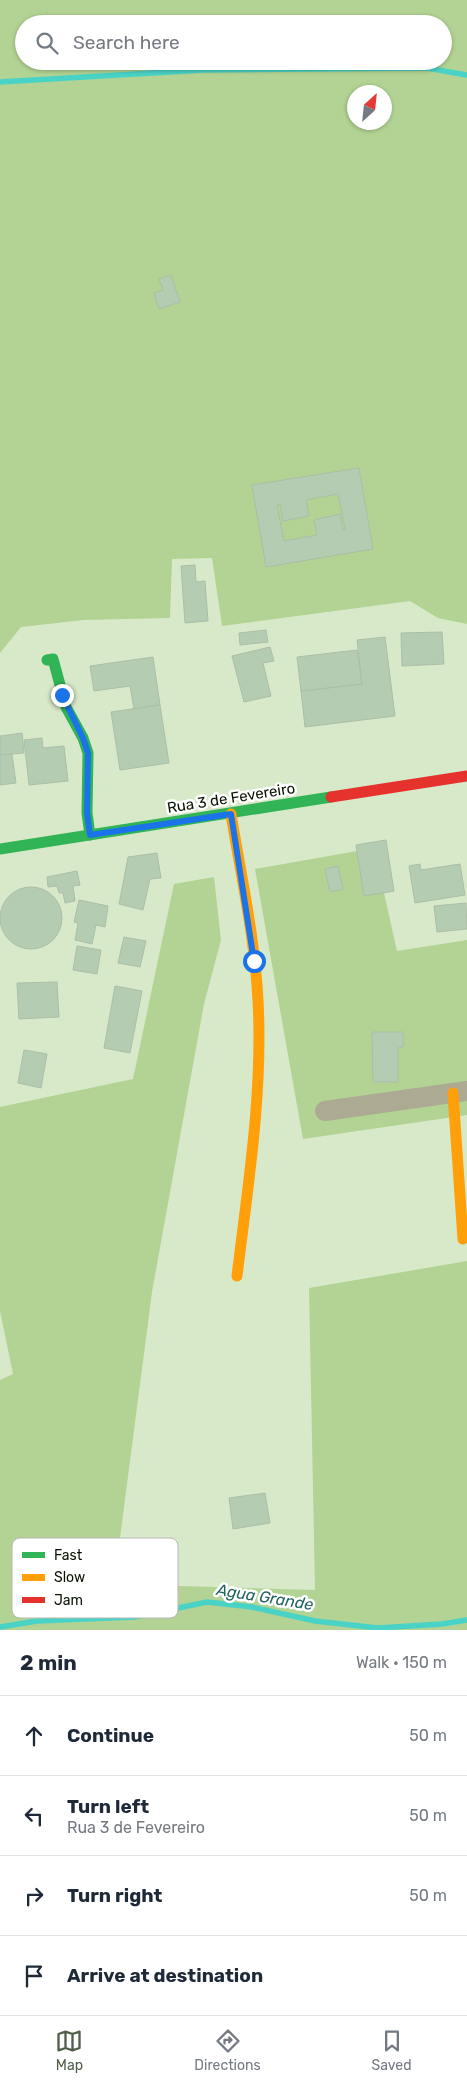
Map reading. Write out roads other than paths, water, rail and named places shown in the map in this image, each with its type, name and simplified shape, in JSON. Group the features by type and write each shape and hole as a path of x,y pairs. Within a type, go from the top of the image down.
{"street":[{"path":"47,660 53,659 58,685 66,707 83,738 88,753 87,813 90,835"},
{"name":"Rua 3 de Fevereiro","path":"0,849 467,776"},
{"path":"231,814 254,961 258,1001 259,1047 254,1131 237,1276"},
{"path":"325,1112 460,1092 463,1239"}],"waterway":[{"path":"0,82 203,70"},
{"path":"438,70 467,75"},
{"name":"Agua Grande","path":"178,1608 207,1602 252,1607 315,1621 378,1628 442,1624 467,1620"},
{"name":"Agua Grande","path":"0,1627 37,1621 110,1618"}]}
